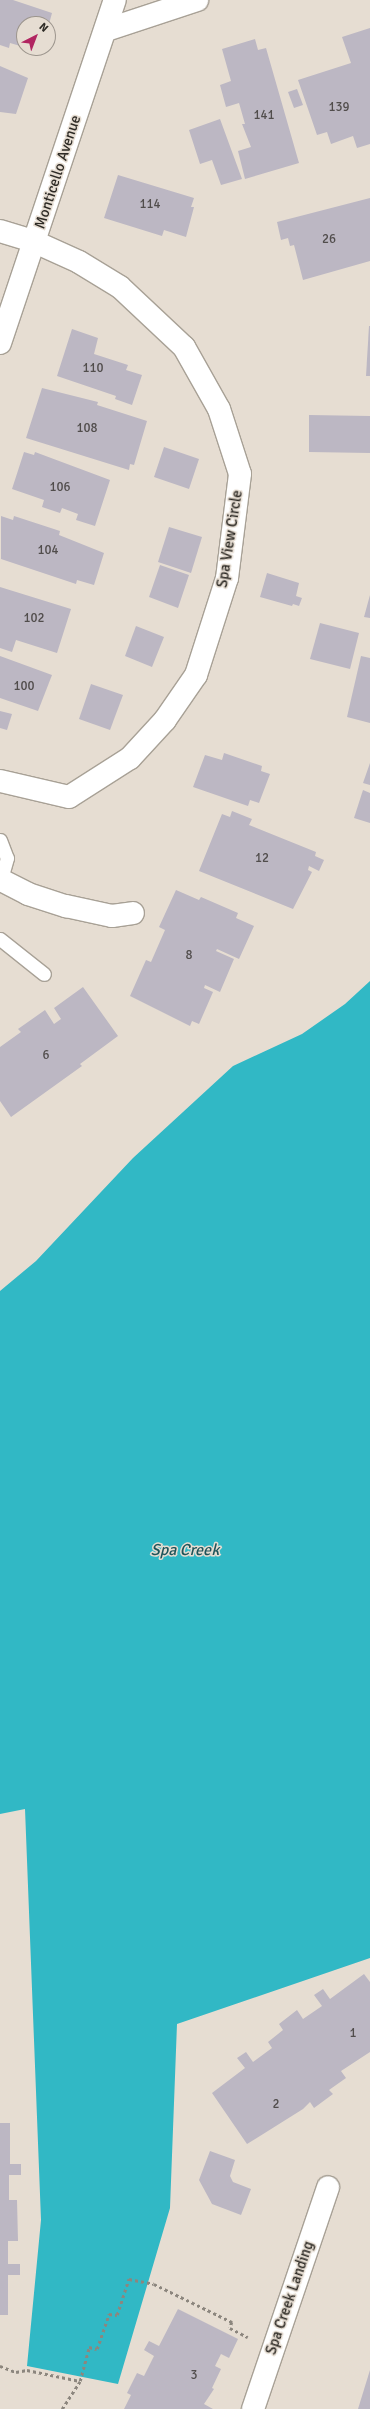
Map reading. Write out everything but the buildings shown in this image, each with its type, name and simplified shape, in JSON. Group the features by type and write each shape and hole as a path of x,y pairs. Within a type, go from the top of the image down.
{"street":[{"name":"Monticello Avenue","path":"0,343 115,0"},
{"path":"106,30 197,0"},
{"name":"Spa View Circle","path":"0,231 35,242 79,262 120,287 184,347 219,409 240,474 224,586 196,675 164,720 130,758 69,797 0,781"},
{"path":"0,882 28,894 66,906 112,916 133,912"},
{"name":"Spa Creek Landing","path":"253,2409 328,2187"}],"lane":[{"path":"0,840 7,858 0,882"},
{"path":"0,939 44,974"}],"path":[{"path":"62,2409 80,2381 89,2347 97,2349 109,2314 117,2316 129,2279 154,2284 232,2322 230,2328 249,2338"},
{"path":"0,2366 16,2372 27,2370 80,2381"}],"water":[{"name":"Spa Creek","path":"370,981 370,1958 177,2024 170,2208 118,2384 27,2366 41,2220 25,1809 0,1814 0,1291 36,1261 133,1158 233,1066 302,1034 345,1004"}]}
